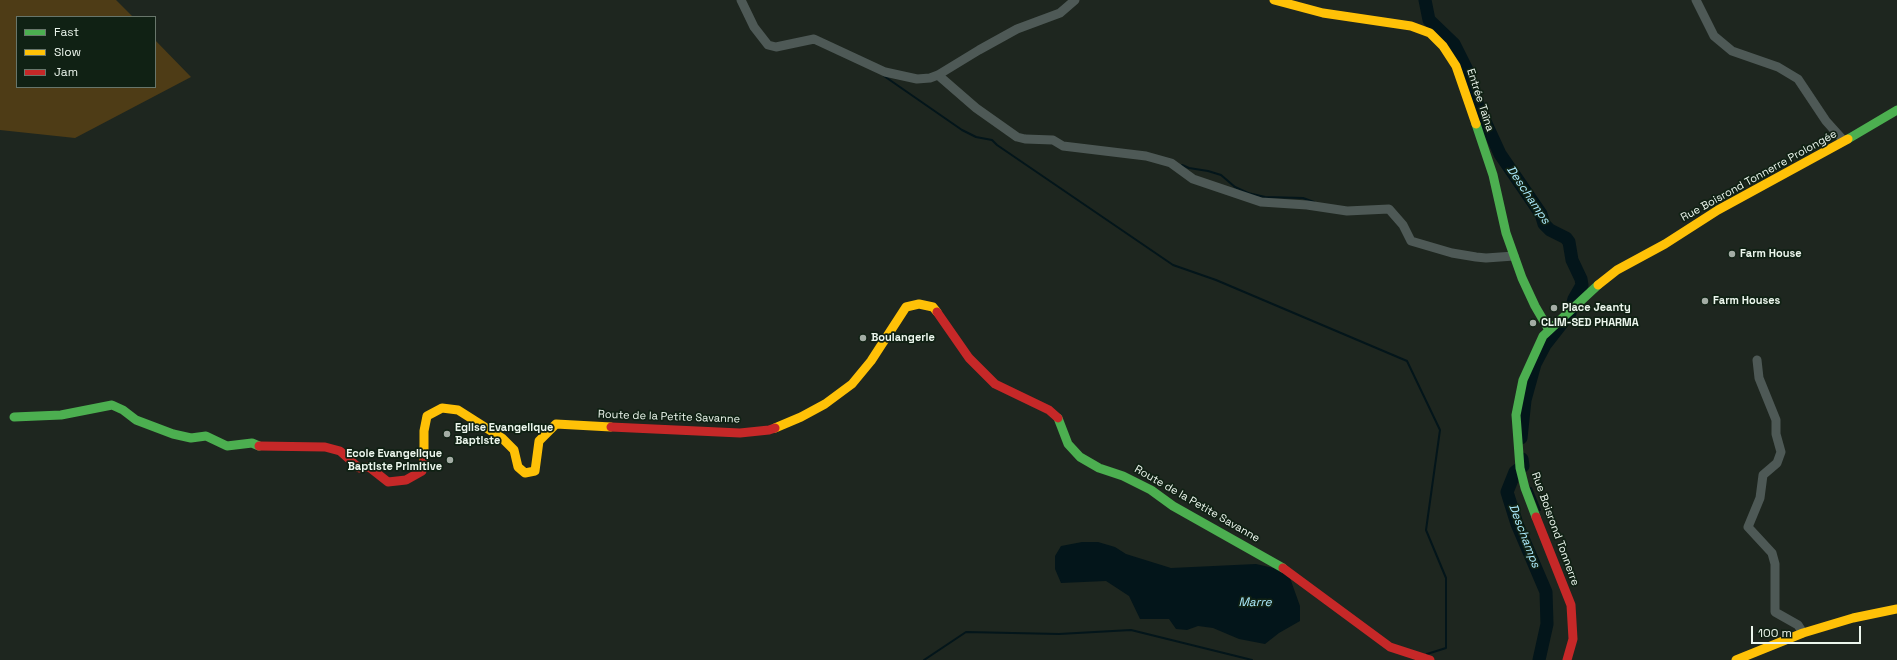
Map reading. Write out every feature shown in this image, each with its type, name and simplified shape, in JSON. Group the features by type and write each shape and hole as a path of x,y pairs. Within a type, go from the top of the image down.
{"street":[{"path":"741,0 754,27 768,45 776,47 805,39 814,39 896,76 917,79 930,78 938,75 1017,29 1060,13 1075,0"},
{"name":"Entrée Taïna","path":"1274,0 1322,13 1411,26 1430,33 1444,46 1458,73 1493,175 1506,233 1514,256 1527,289 1549,330"},
{"path":"1696,0 1714,36 1732,51 1778,67 1798,79 1812,97 1826,121 1844,141"},
{"path":"938,75 976,108 1017,137 1025,140 1053,140 1063,146 1146,156 1171,163 1192,179 1261,202 1307,205 1347,211 1389,209 1403,224 1411,241 1476,257 1514,256"},
{"name":"Rue Boisrond Tonnerre Prolongée","path":"1593,288 1617,270 1665,244 1718,210 1844,141 1897,110"},
{"name":"Rue Boisrond Tonnerre","path":"1567,660 1573,639 1571,605 1525,485 1520,468 1516,415 1529,363 1532,361 1539,343 1549,330 1593,288"},
{"name":"Route de la Petite Savanne","path":"14,417 61,415 112,405 123,410 136,420 173,434 191,438 206,436 227,446 252,443 260,447 325,447 340,451 350,462 359,468 369,467 388,482 406,480 422,471 425,454 424,432 427,416 442,408 458,410 502,438 514,450 518,467 525,473 535,471 539,441 556,424 740,433 769,430 801,417 825,404 852,384 874,356 900,313 906,307 919,304 933,307 969,358 995,384 1049,410 1059,419 1068,444 1080,457 1099,468 1123,476 1151,490 1173,506 1282,567 1390,647 1430,660"},
{"path":"1756,360 1759,378 1776,420 1776,434 1781,452 1777,463 1763,475 1760,498 1748,527 1772,553 1775,564 1775,612 1798,626 1803,633"},
{"path":"1736,660 1803,633 1853,618 1897,609"}],"shaded area":[{"path":"0,0 116,0 132,16 16,16 16,88 156,88 156,41 191,77 75,138 0,130"}],"water":[{"name":"Marre","path":"1082,542 1098,542 1115,547 1126,554 1171,568 1256,564 1278,569 1290,578 1300,606 1300,621 1279,633 1265,644 1239,639 1213,628 1198,626 1187,630 1176,629 1169,619 1140,619 1129,596 1106,581 1061,583 1055,569 1055,556 1061,546"}],"waterway":[{"name":"Deschamps","path":"1425,0 1429,20 1454,44 1468,72 1478,106 1500,154 1541,214 1544,224 1550,230 1566,238 1569,242 1572,260 1581,279 1582,285 1574,299 1570,313 1545,345 1535,364 1525,400 1521,438"},
{"path":"884,76 962,130 976,137 992,140 997,145 1173,265 1216,280 1407,361 1440,430 1426,530 1446,578 1446,648 1427,654"},
{"path":"1182,165 1221,175 1235,187 1248,193 1265,197 1303,198 1314,202"},
{"name":"Deschamps","path":"1522,459 1523,466 1515,472 1507,492 1517,524 1546,592 1547,624 1539,660"},
{"path":"1531,488 1540,510"},
{"path":"924,660 966,632 1059,634 1131,630 1252,660"}],"traffic: fast":[{"path":"1848,139 1897,110"},
{"path":"1476,124 1493,175 1506,233 1522,278 1535,306 1549,330"},
{"path":"1536,517 1525,488 1520,468 1516,415 1523,380 1543,336 1598,285"},
{"path":"14,417 61,415 112,405 123,410 136,420 173,434 191,438 206,436 227,446 252,443 259,446"},
{"path":"1058,418 1068,444 1080,457 1099,468 1123,476 1151,490 1173,506 1283,568"}],"traffic: slow":[{"path":"1274,0 1323,13 1411,26 1430,33 1443,46 1456,66 1476,124"},
{"path":"1598,285 1617,270 1665,244 1718,210 1848,139"},
{"path":"775,428 801,417 825,404 852,384 871,361 906,307 919,304 933,307 937,312"},
{"path":"424,461 424,431 427,416 442,408 458,410 502,438 514,450 518,467 525,473 535,471 539,441 556,424 611,427"},
{"path":"1736,660 1803,633 1853,618 1897,609"}],"traffic: jam":[{"path":"937,312 969,358 995,384 1049,410 1058,418"},
{"path":"611,427 740,433 775,428"},
{"path":"259,446 325,447 340,451 359,468 369,467 388,482 406,480 422,471 424,461"},
{"path":"1536,517 1571,605 1573,639 1567,660"},
{"path":"1283,568 1390,647 1430,660"}],"place":[{"name":"Farm House","path":"1732,254"},
{"name":"Farm Houses","path":"1705,301"},
{"name":"Place Jeanty","path":"1554,308"},
{"name":"CLIM-SED PHARMA","path":"1533,323"},
{"name":"Boulangerie","path":"863,338"},
{"name":"Eglise Evangelique Baptiste","path":"447,434"},
{"name":"Ecole Evangelique Baptiste Primitive","path":"450,460"}]}
